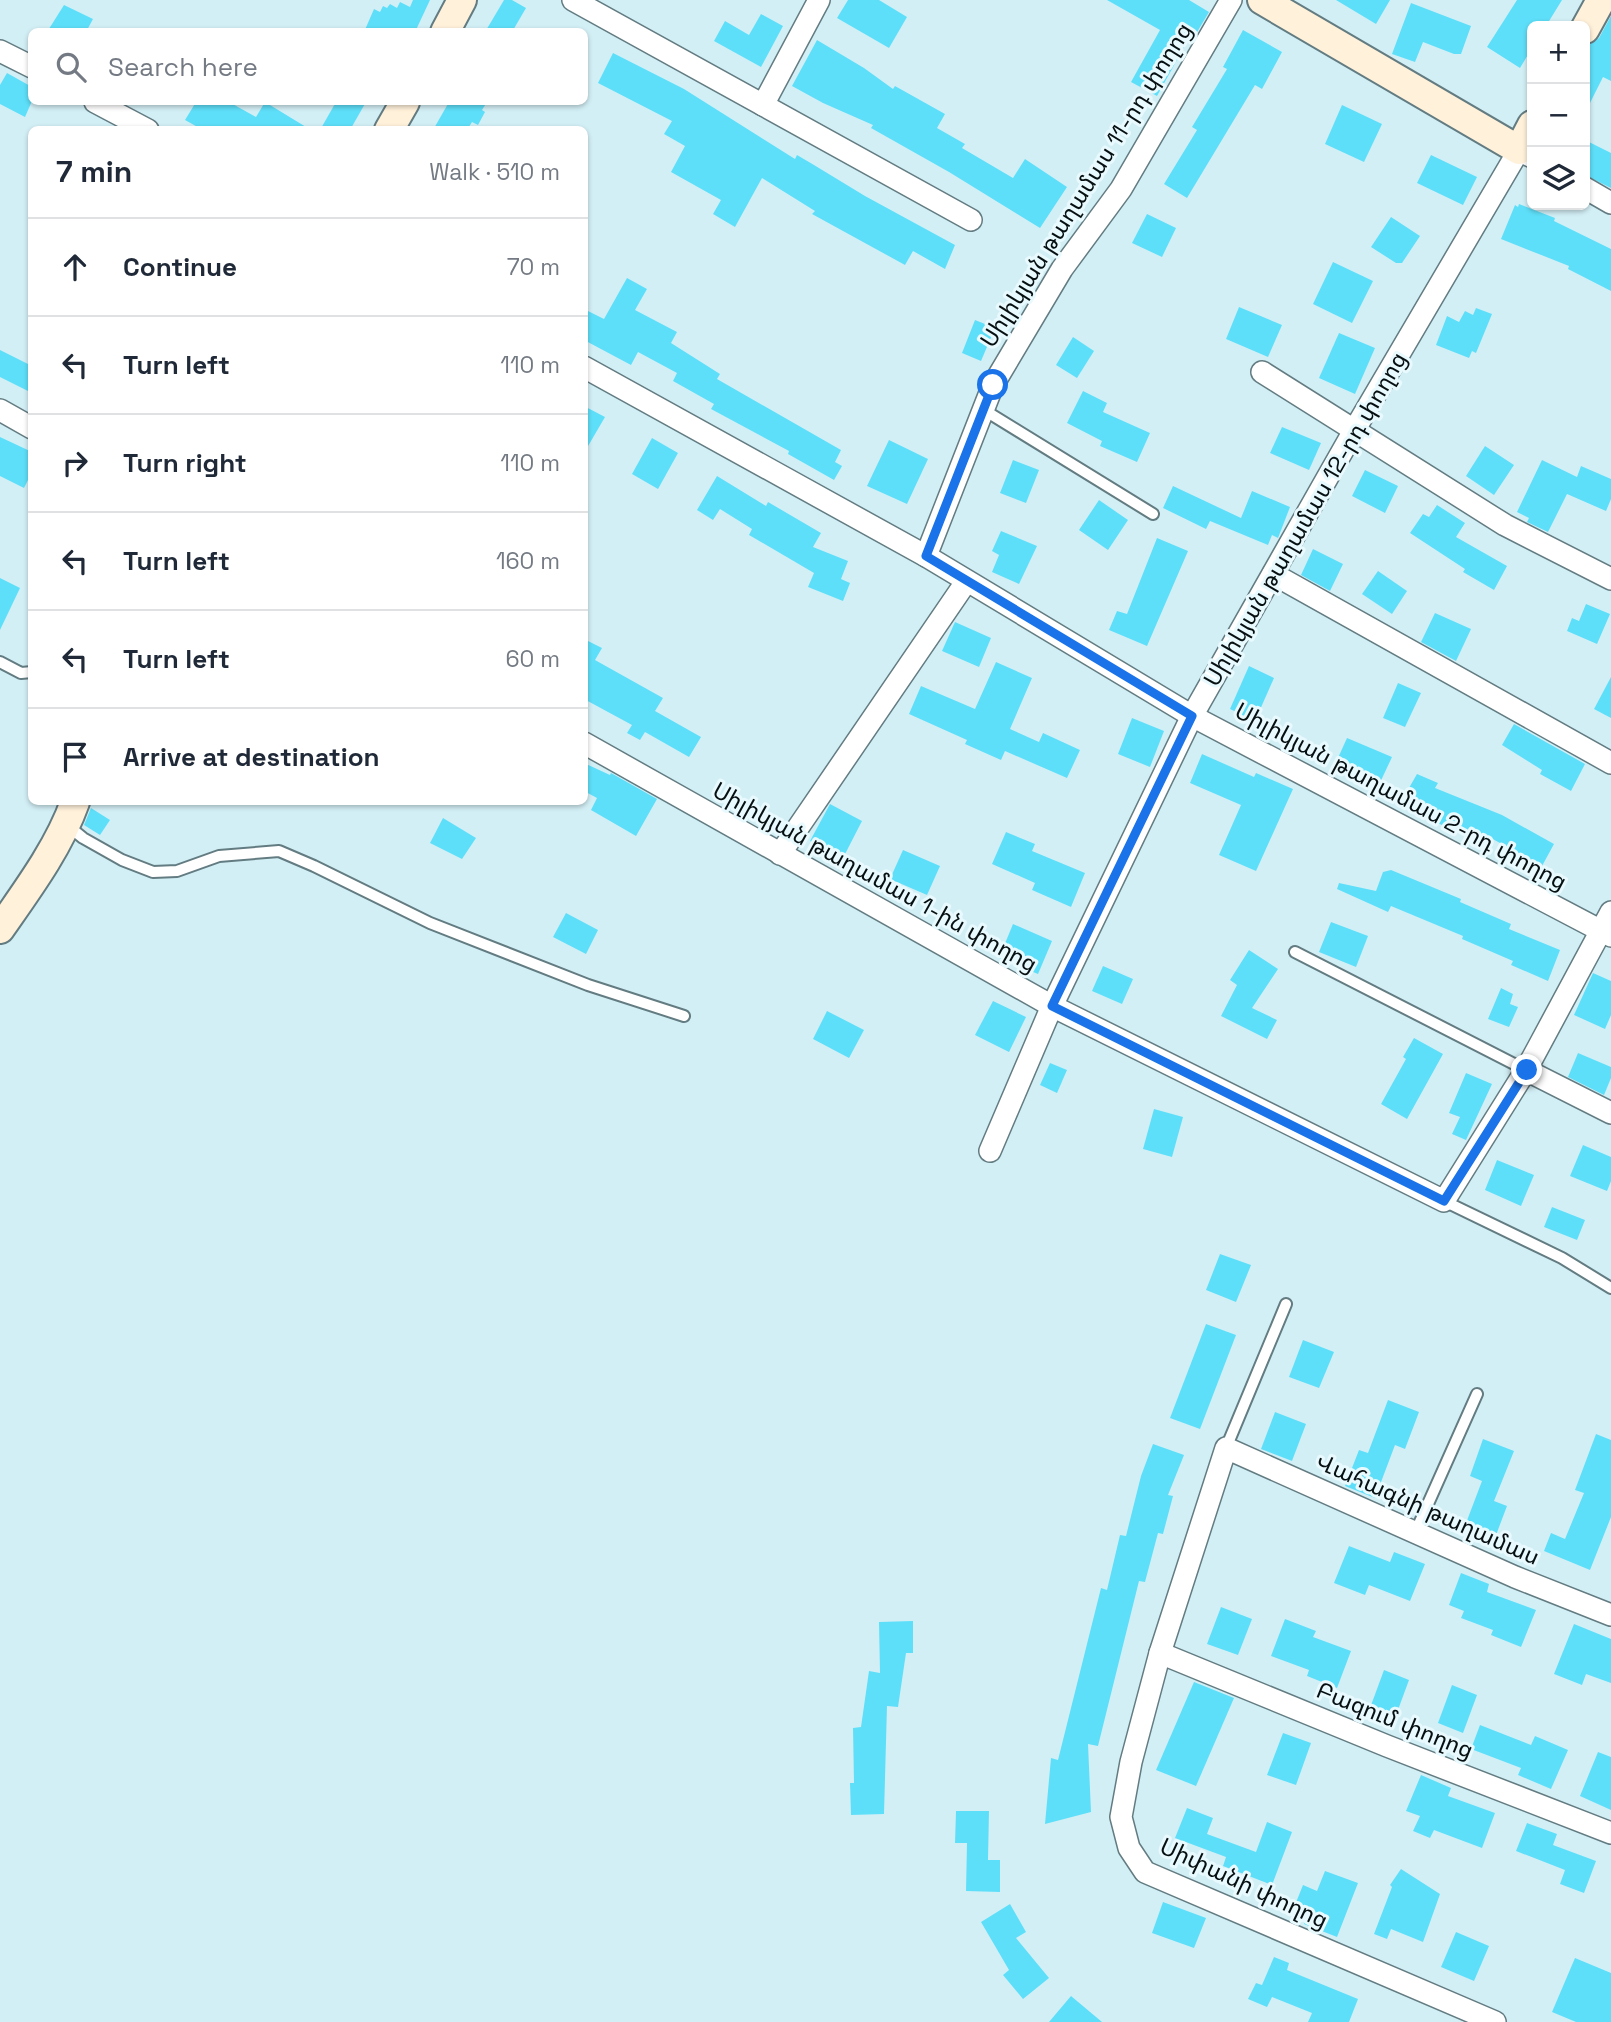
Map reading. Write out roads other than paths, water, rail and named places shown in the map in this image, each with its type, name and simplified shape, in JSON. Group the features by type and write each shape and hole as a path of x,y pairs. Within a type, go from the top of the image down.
{"main road":[{"path":"447,28 463,0"},
{"path":"1262,0 1527,143"},
{"path":"1589,21 1601,0"},
{"path":"391,126 403,105"},
{"path":"0,929 71,813"}],"street":[{"path":"573,0 971,220"},
{"path":"763,105 819,0"},
{"name":"Սիլիկյան թաղամաս 11-րդ փողոց","path":"926,556 993,385 1062,269 1121,189 1231,0"},
{"path":"0,51 28,66"},
{"path":"101,105 140,126"},
{"name":"Սիլիկյան թաղամաս 12-րդ փողոց","path":"990,1151 1052,1006 1192,716 1355,429 1527,146"},
{"path":"1590,191 1611,203"},
{"name":"Սիլիկյան թաղամաս 2-րդ փողոց","path":"588,369 926,556 1192,716 1608,926"},
{"path":"1262,372 1505,525 1611,579"},
{"path":"0,410 28,426"},
{"path":"1273,574 1611,763"},
{"path":"780,854 966,582"},
{"name":"Սիլիկյան թաղամաս 1-ին փողոց","path":"588,745 1052,1006 1444,1201"},
{"path":"1444,1201 1527,1070 1608,926"},
{"path":"1527,1070 1611,1113"},
{"name":"Վահագնի թաղամաս","path":"1226,1448 1515,1577 1610,1612"},
{"name":"Սիփանի փողոց","path":"1226,1448 1160,1653 1130,1762 1121,1817 1129,1848 1145,1872 1495,2022"},
{"name":"Բազում փողոց","path":"1160,1653 1387,1746 1611,1833"}],"lane":[{"path":"984,410 1153,514"},
{"path":"0,662 21,673 28,673"},
{"path":"71,813 83,838 122,860 153,872 177,871 219,856 279,851 430,923 588,985 684,1016"},
{"path":"1295,952 1527,1070"},
{"path":"1444,1201 1562,1258 1611,1288"},
{"path":"1226,1448 1286,1304"},
{"path":"1415,1533 1477,1394"}]}
